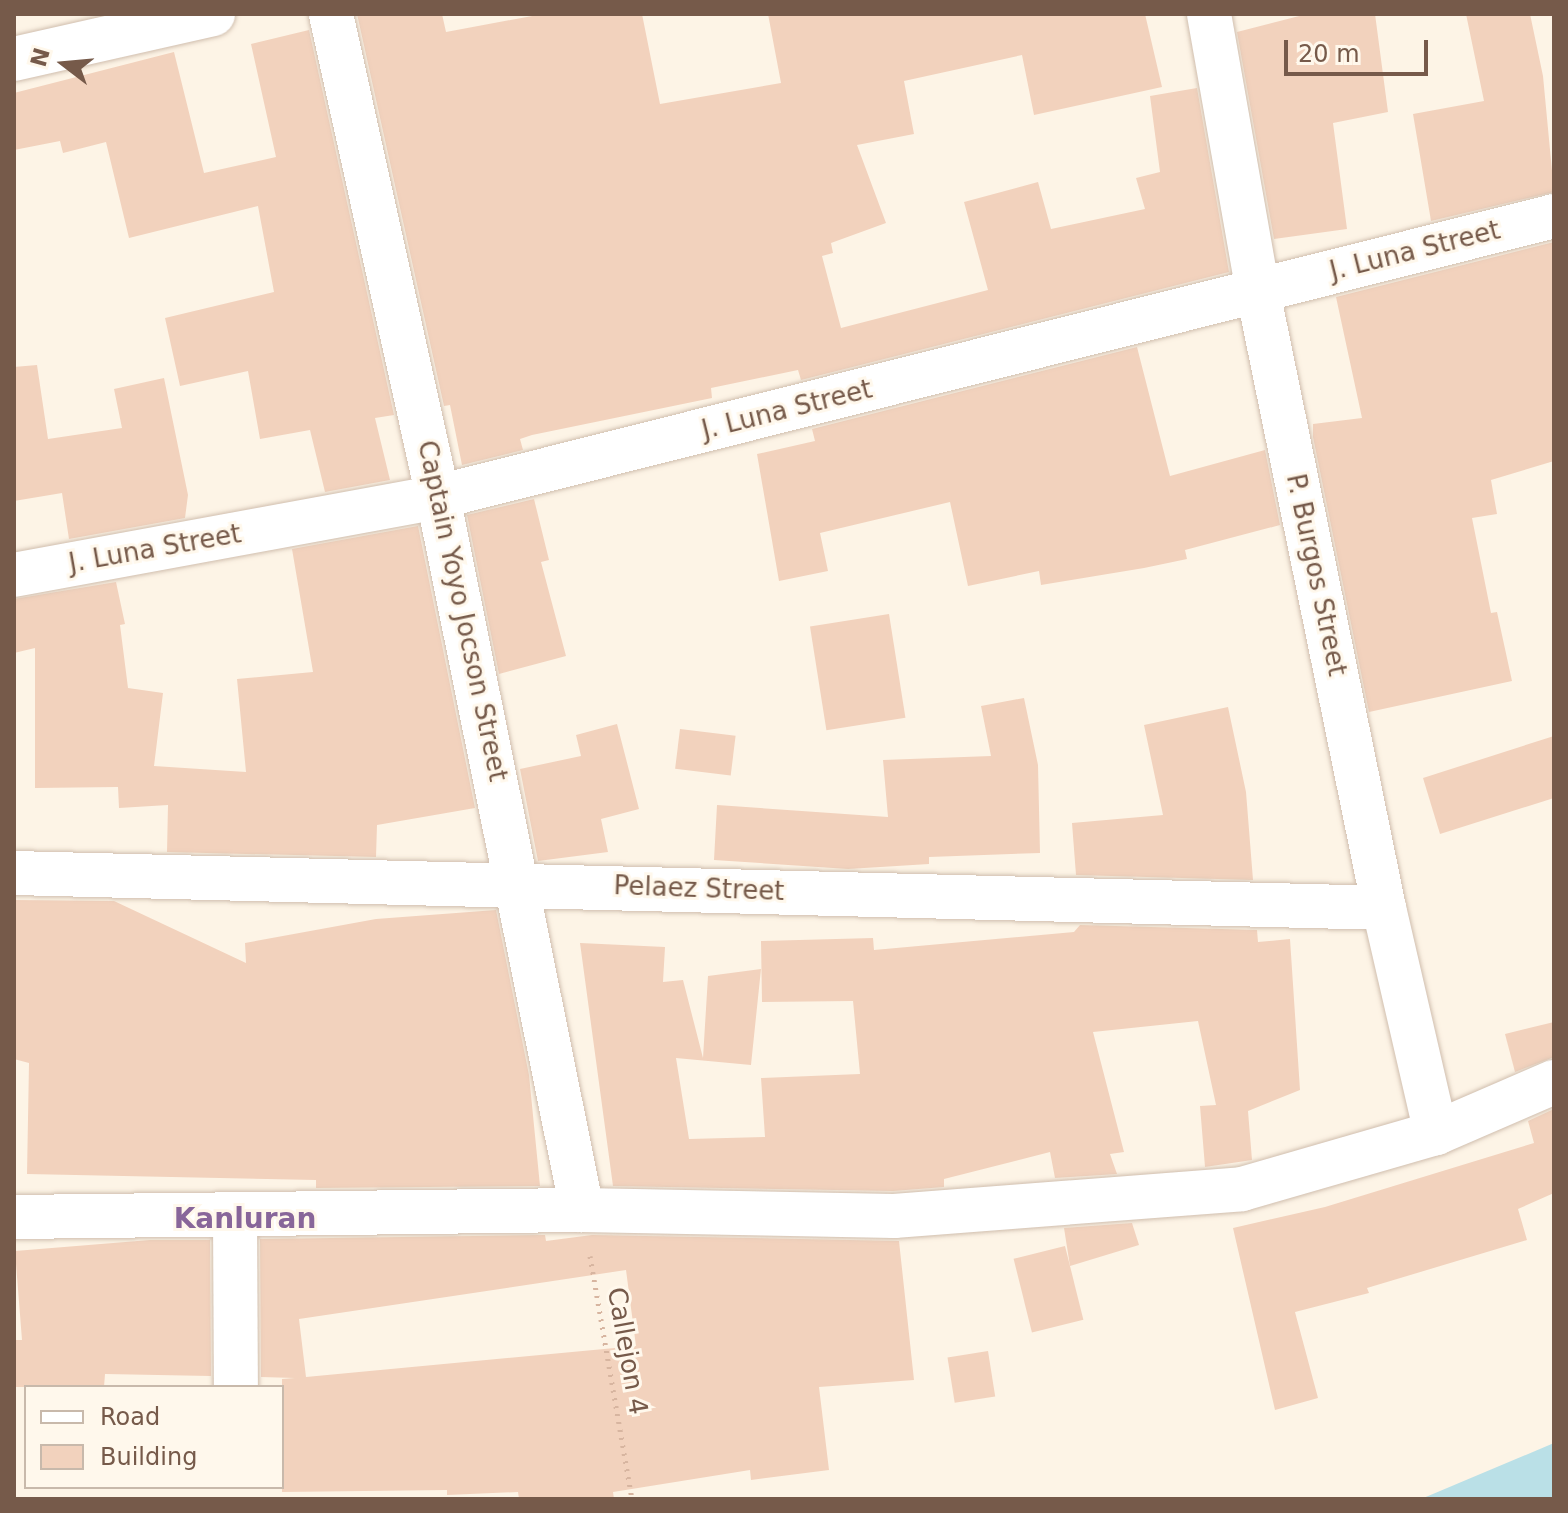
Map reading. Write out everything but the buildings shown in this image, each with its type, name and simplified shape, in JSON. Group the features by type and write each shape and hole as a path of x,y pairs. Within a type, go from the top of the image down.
{"street":[{"path":"14,59 213,14"},
{"name":"Captain Yoyo Jocson Street","path":"331,14 438,497 519,884 582,1210"},
{"name":"P. Burgos Street","path":"1209,14 1258,292 1384,908 1436,1133"},
{"name":"J. Luna Street","path":"14,575 438,497 1554,216"},
{"name":"Pelaez Street","path":"14,873 1384,908"},
{"path":"14,1217 582,1210 894,1216 1242,1189 1436,1133 1554,1082"},
{"path":"235,1214 236,1385"}],"path":[{"name":"Callejon 4","path":"582,1210 632,1499"}],"water":[{"path":"1554,1443 1554,1499 1421,1499"}],"district":[{"name":"Kanluran","path":"245,1219"}]}
